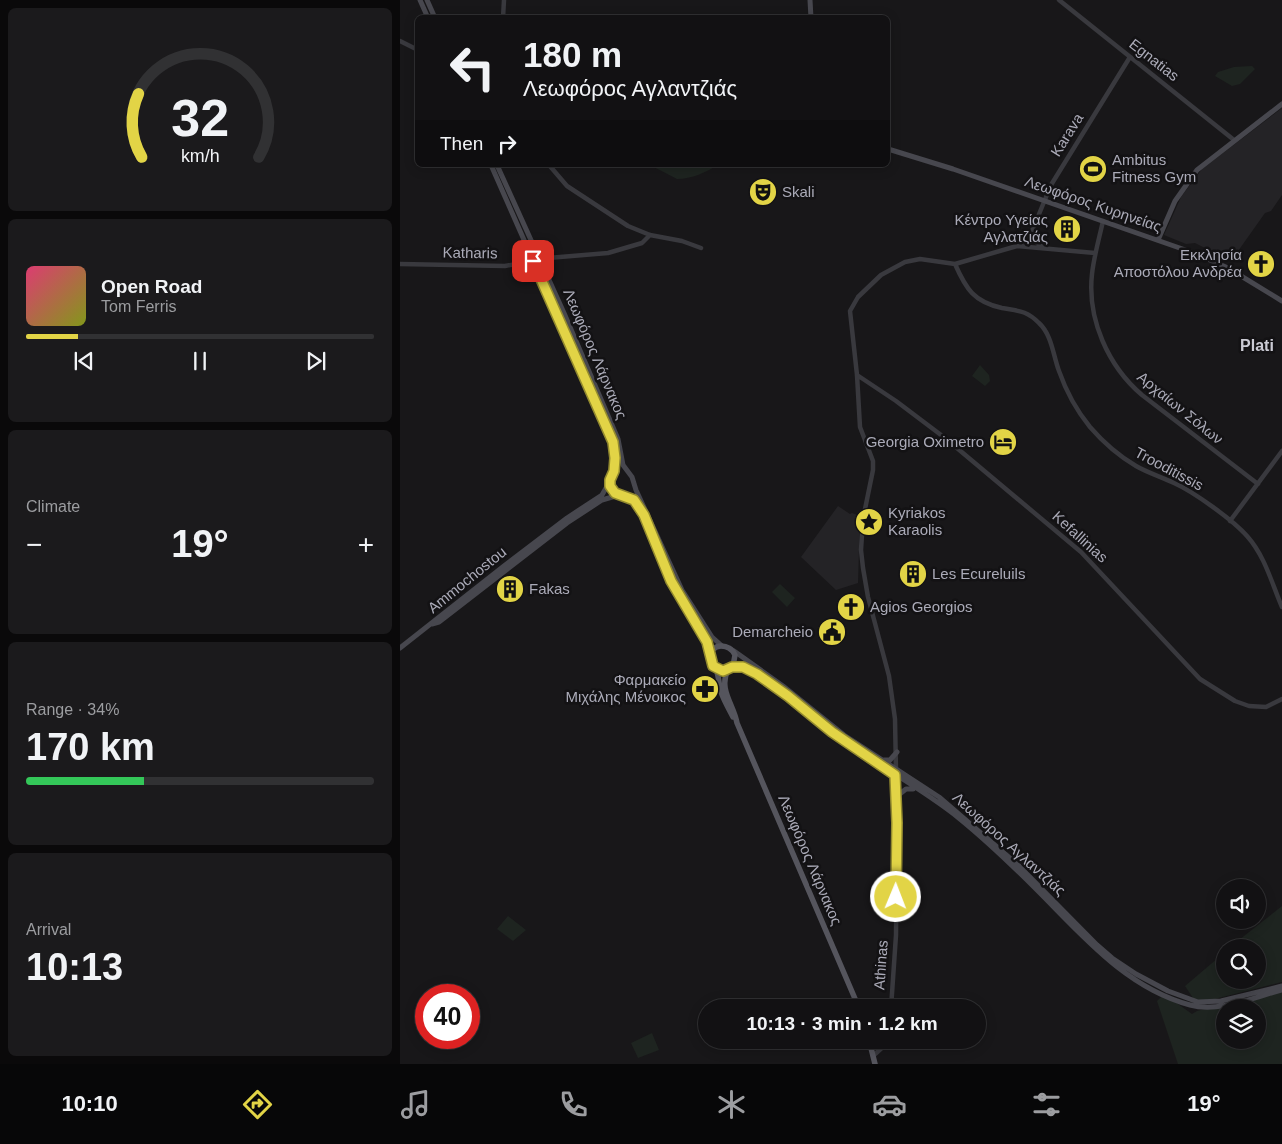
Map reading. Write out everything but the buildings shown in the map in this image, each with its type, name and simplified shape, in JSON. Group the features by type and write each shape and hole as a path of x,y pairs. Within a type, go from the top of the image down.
{"main road":[{"path":"420,0 427,15"},
{"path":"427,0 434,15"},
{"path":"810,0 812,15"},
{"path":"1158,240 1175,201 1190,178 1202,165 1282,104"},
{"name":"Λεωφόρος Κυρηνείας","path":"890,150 928,160 1217,262 1282,300"},
{"name":"Λεωφόρος Λάρνακος","path":"492,167 613,442 615,458 611,478 612,490 634,500 644,515 671,581 704,637 721,692 737,723 855,999"},
{"name":"Λεωφόρος Λάρνακος","path":"498,167 616,435 623,464 632,477 682,590 712,638 722,646 734,651 736,659 724,677 725,688 737,723"},
{"path":"611,478 618,472 628,472"},
{"name":"Ammochostou","path":"432,624 504,566 602,494 611,478"},
{"path":"620,495 631,491 634,484"},
{"name":"Ammochostou","path":"432,624 439,622 567,523 602,500 620,495"},
{"path":"400,648 432,624"},
{"path":"710,657 714,649 722,646"},
{"name":"Λεωφόρος Αγλαντζιάς","path":"734,651 783,686 844,735 930,791 975,827 1041,887 1097,945 1136,974 1168,991 1198,1002 1220,1001 1282,988"},
{"path":"715,668 721,671 730,669"},
{"name":"Λεωφόρος Αγλαντζιάς","path":"730,669 746,668 757,674 788,696 832,732 958,818 977,833 1104,957 1155,990 1189,1005 1205,1008 1220,1006 1282,988"},
{"path":"883,760 890,760 897,752"},
{"path":"896,797 902,791 909,788 919,790"},
{"path":"871,1049 875,1064"}],"street":[{"path":"502,15 504,0"},
{"name":"Egnatias","path":"1059,0 1234,140"},
{"path":"400,41 415,48"},
{"name":"Karava","path":"1017,246 1026,241 1033,230 1054,180 1130,57"},
{"path":"550,167 561,181 578,195 628,226 650,235 682,241 701,248"},
{"name":"Αρχαίων Σόλων","path":"1103,221 1095,252 1091,282 1096,321 1108,353 1117,369 1124,379 1142,395 1258,484"},
{"path":"1033,230 1036,242 1042,247"},
{"name":"Katharis","path":"400,264 505,266 540,259 608,253 642,243 650,235"},
{"path":"956,264 1017,246 1095,252"},
{"name":"Athinas","path":"892,999 896,935 895,775 897,752 892,691 868,597 863,568 861,536 874,470 873,461 860,427 850,311 858,297 881,275 897,265 918,259 956,264"},
{"name":"Trooditissis","path":"956,264 961,278 976,298 994,306 1025,312 1042,325 1047,332 1059,372 1074,404 1089,426 1110,447 1137,467 1171,481 1190,492 1247,535 1258,550 1282,607"},
{"name":"Kefallinias","path":"857,375 896,401 945,438 1081,552 1200,679 1235,701 1249,706 1266,707 1282,699"},
{"path":"1230,521 1282,451"},
{"path":"873,1056 881,1049"}],"shaded area":[{"path":"1252,66 1255,69 1240,84 1232,86 1215,76 1218,72 1234,67"},
{"path":"1282,108 1282,195 1271,211 1265,213 1231,261 1195,243 1186,244 1164,235 1181,197 1202,169"},
{"path":"654,167 714,167 704,173 677,179"},
{"path":"980,365 989,375 990,381 985,386 972,376"},
{"path":"838,506 850,514 860,516 858,583 836,590 801,557"},
{"path":"780,584 795,598 787,607 772,592"},
{"path":"1282,906 1282,982 1266,986 1266,939 1240,939 1253,929 1266,929 1266,919"},
{"path":"508,916 526,930 513,941 497,929"},
{"path":"1216,960 1216,989 1254,989 1207,1001 1195,1001 1185,986"},
{"path":"1282,989 1282,1064 1178,1064 1157,1001 1164,994 1192,1014 1216,1006 1216,1049 1266,1049 1266,999 1243,999"},
{"path":"652,1033 659,1050 638,1058 631,1043"}],"place":[{"name":"Ambitus Fitness Gym","path":"1093,169"},
{"name":"Skali","path":"763,192"},
{"name":"Κέντρο Υγείας Αγλατζιάς","path":"1067,229"},
{"name":"Εκκλησία Αποστόλου Ανδρέα","path":"1261,264"},
{"name":"Georgia Oximetro","path":"1003,442"},
{"name":"Kyriakos Karaolis","path":"869,522"},
{"name":"Les Ecureluils","path":"913,574"},
{"name":"Fakas","path":"510,589"},
{"name":"Agios Georgios","path":"851,607"},
{"name":"Demarcheio","path":"832,632"},
{"name":"Φαρμακείο Μιχάλης Μένοικος","path":"705,689"}],"district":[{"name":"Plati","path":"1257,345"}],"route":[{"path":"533,261 613,442 615,458 610,486 615,493 634,500 644,515 671,581 707,642 713,666 723,671 732,667 743,667 757,674 788,696 822,725 895,775 897,823 896,897"}]}
